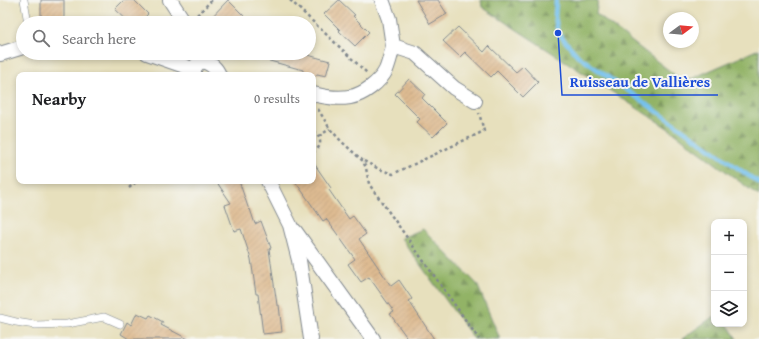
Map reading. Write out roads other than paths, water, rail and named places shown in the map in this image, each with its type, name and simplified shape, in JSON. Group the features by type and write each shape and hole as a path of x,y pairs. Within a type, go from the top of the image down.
{"street":[{"path":"170,0 187,16"},
{"path":"316,95 351,97 364,92 377,82 385,72 393,46 389,19 382,0"},
{"path":"393,46 414,53 454,88 475,101"},
{"path":"0,54 16,50"},
{"path":"168,60 188,67 208,63 214,67 217,72"},
{"path":"270,184 290,225 373,339"},
{"path":"290,225 299,260 311,339"}],"lane":[{"path":"24,0 27,16"},
{"path":"0,318 35,325 67,324 104,317 120,324"}],"waterway":[{"path":"556,0 555,17 558,33 578,56 759,183"}],"place":[{"name":"Ruisseau de Vallières","path":"558,33"}]}
